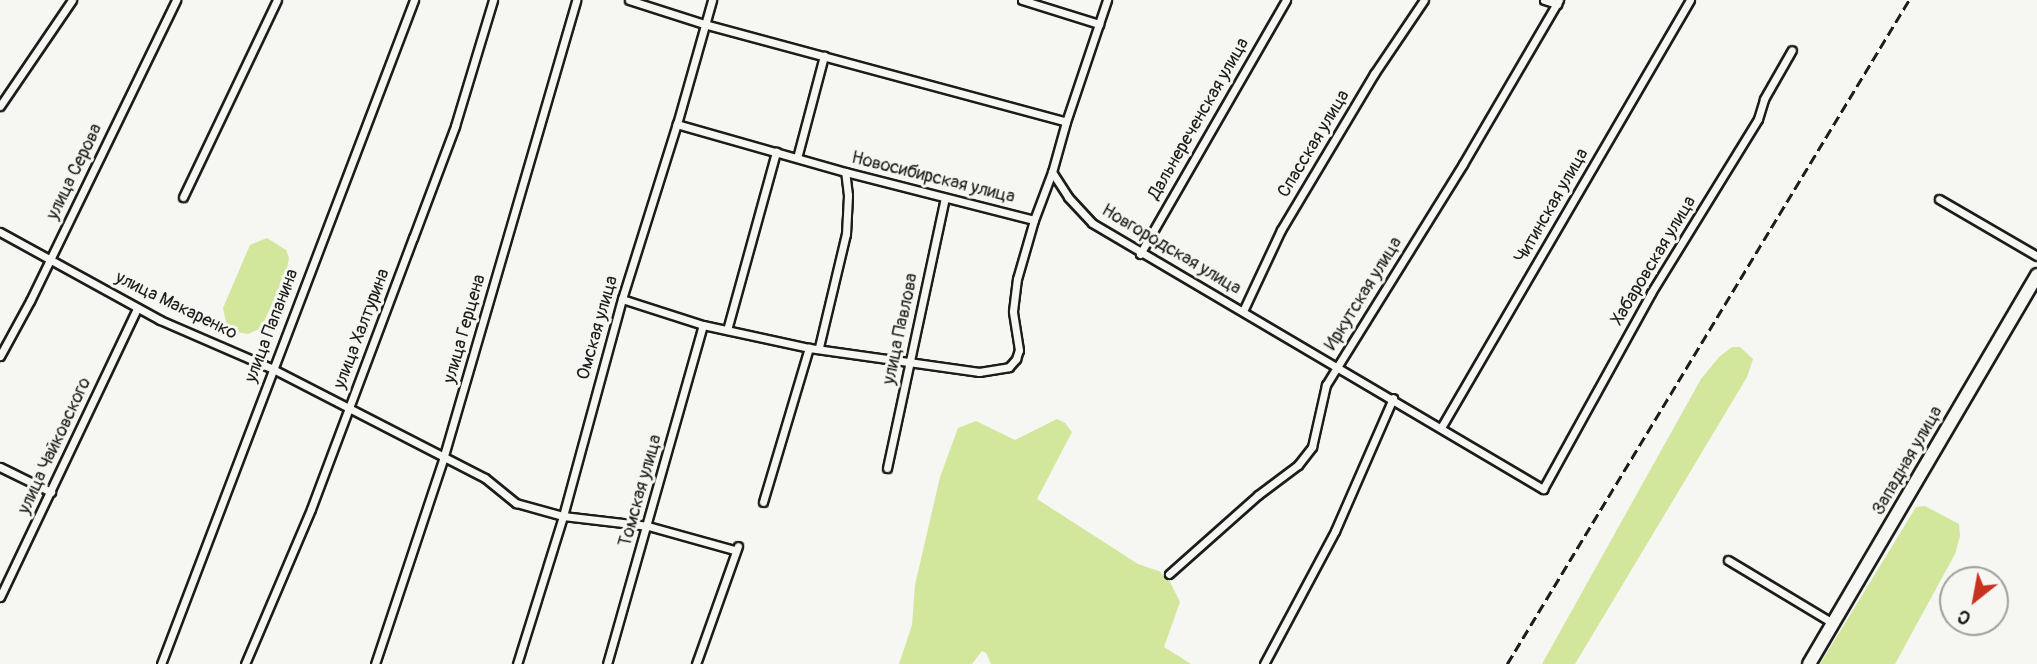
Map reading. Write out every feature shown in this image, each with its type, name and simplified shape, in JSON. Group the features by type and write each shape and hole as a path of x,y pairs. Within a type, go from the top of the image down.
{"main road":[{"name":"Западная улица","path":"1809,664 2037,275"}],"street":[{"path":"0,106 72,0"},
{"name":"улица Серова","path":"0,356 176,0"},
{"path":"183,197 277,0"},
{"name":"улица Папанина","path":"162,664 414,0"},
{"name":"улица Халтурина","path":"245,664 311,509 455,126 493,0"},
{"name":"улица Герцена","path":"375,664 443,459 576,0"},
{"path":"629,0 704,24 1066,122"},
{"name":"Омская улица","path":"517,664 563,516 622,299 677,124 712,0"},
{"path":"1022,0 1099,24"},
{"path":"1034,220 1107,0"},
{"name":"Дальнереченская улица","path":"1140,254 1286,0"},
{"name":"Спасская улица","path":"1243,311 1281,230 1374,74 1424,0"},
{"path":"1544,0 1558,2"},
{"name":"Читинская улица","path":"1442,426 1690,0"},
{"name":"Иркутская улица","path":"1169,574 1258,495 1298,465 1312,447 1321,400 1338,366 1491,118 1558,2"},
{"name":"Хабаровская улица","path":"1544,489 1651,293 1758,119 1764,99 1792,50"},
{"path":"797,158 824,55"},
{"name":"Новосибирская улица","path":"677,124 845,172 1034,220 1017,279 1013,311 1019,350 1009,367 979,372 909,362"},
{"path":"727,330 776,152"},
{"path":"819,346 845,234 848,195 845,172"},
{"name":"Новгородская улица","path":"1052,172 1068,197 1092,222 1140,254 1442,426 1544,489"},
{"name":"улица Павлова","path":"887,468 945,198"},
{"path":"1939,199 2037,256"},
{"name":"улица Макаренко","path":"0,232 137,308 273,369 497,485 516,502 563,516 648,526 736,548 696,664"},
{"path":"622,299 703,325 809,348 819,346 909,362"},
{"name":"улица Чайковского","path":"0,597 137,308"},
{"name":"Томская улица","path":"607,664 703,325"},
{"path":"763,502 809,348"},
{"path":"1264,664 1335,531 1393,398"},
{"path":"0,467 51,492"},
{"path":"1728,560 1834,623"}],"green space":[{"path":"267,238 286,250 289,258 286,274 261,328 248,334 237,332 226,322 223,308 250,245"},
{"path":"1732,347 1740,347 1753,359 1747,377 1575,664 1542,664 1701,379 1719,357"},
{"path":"1057,419 1065,423 1072,432 1037,499 1138,564 1159,571 1170,582 1180,602 1164,647 1191,664 991,664 986,653 982,651 972,664 899,664 912,625 915,585 940,477 958,428 976,421 1015,440"},
{"path":"1925,506 1959,524 1960,536 1948,566 1939,566 1939,583 1895,664 1820,664 1916,507"}],"railway":[{"path":"1507,664 1909,0"}]}
